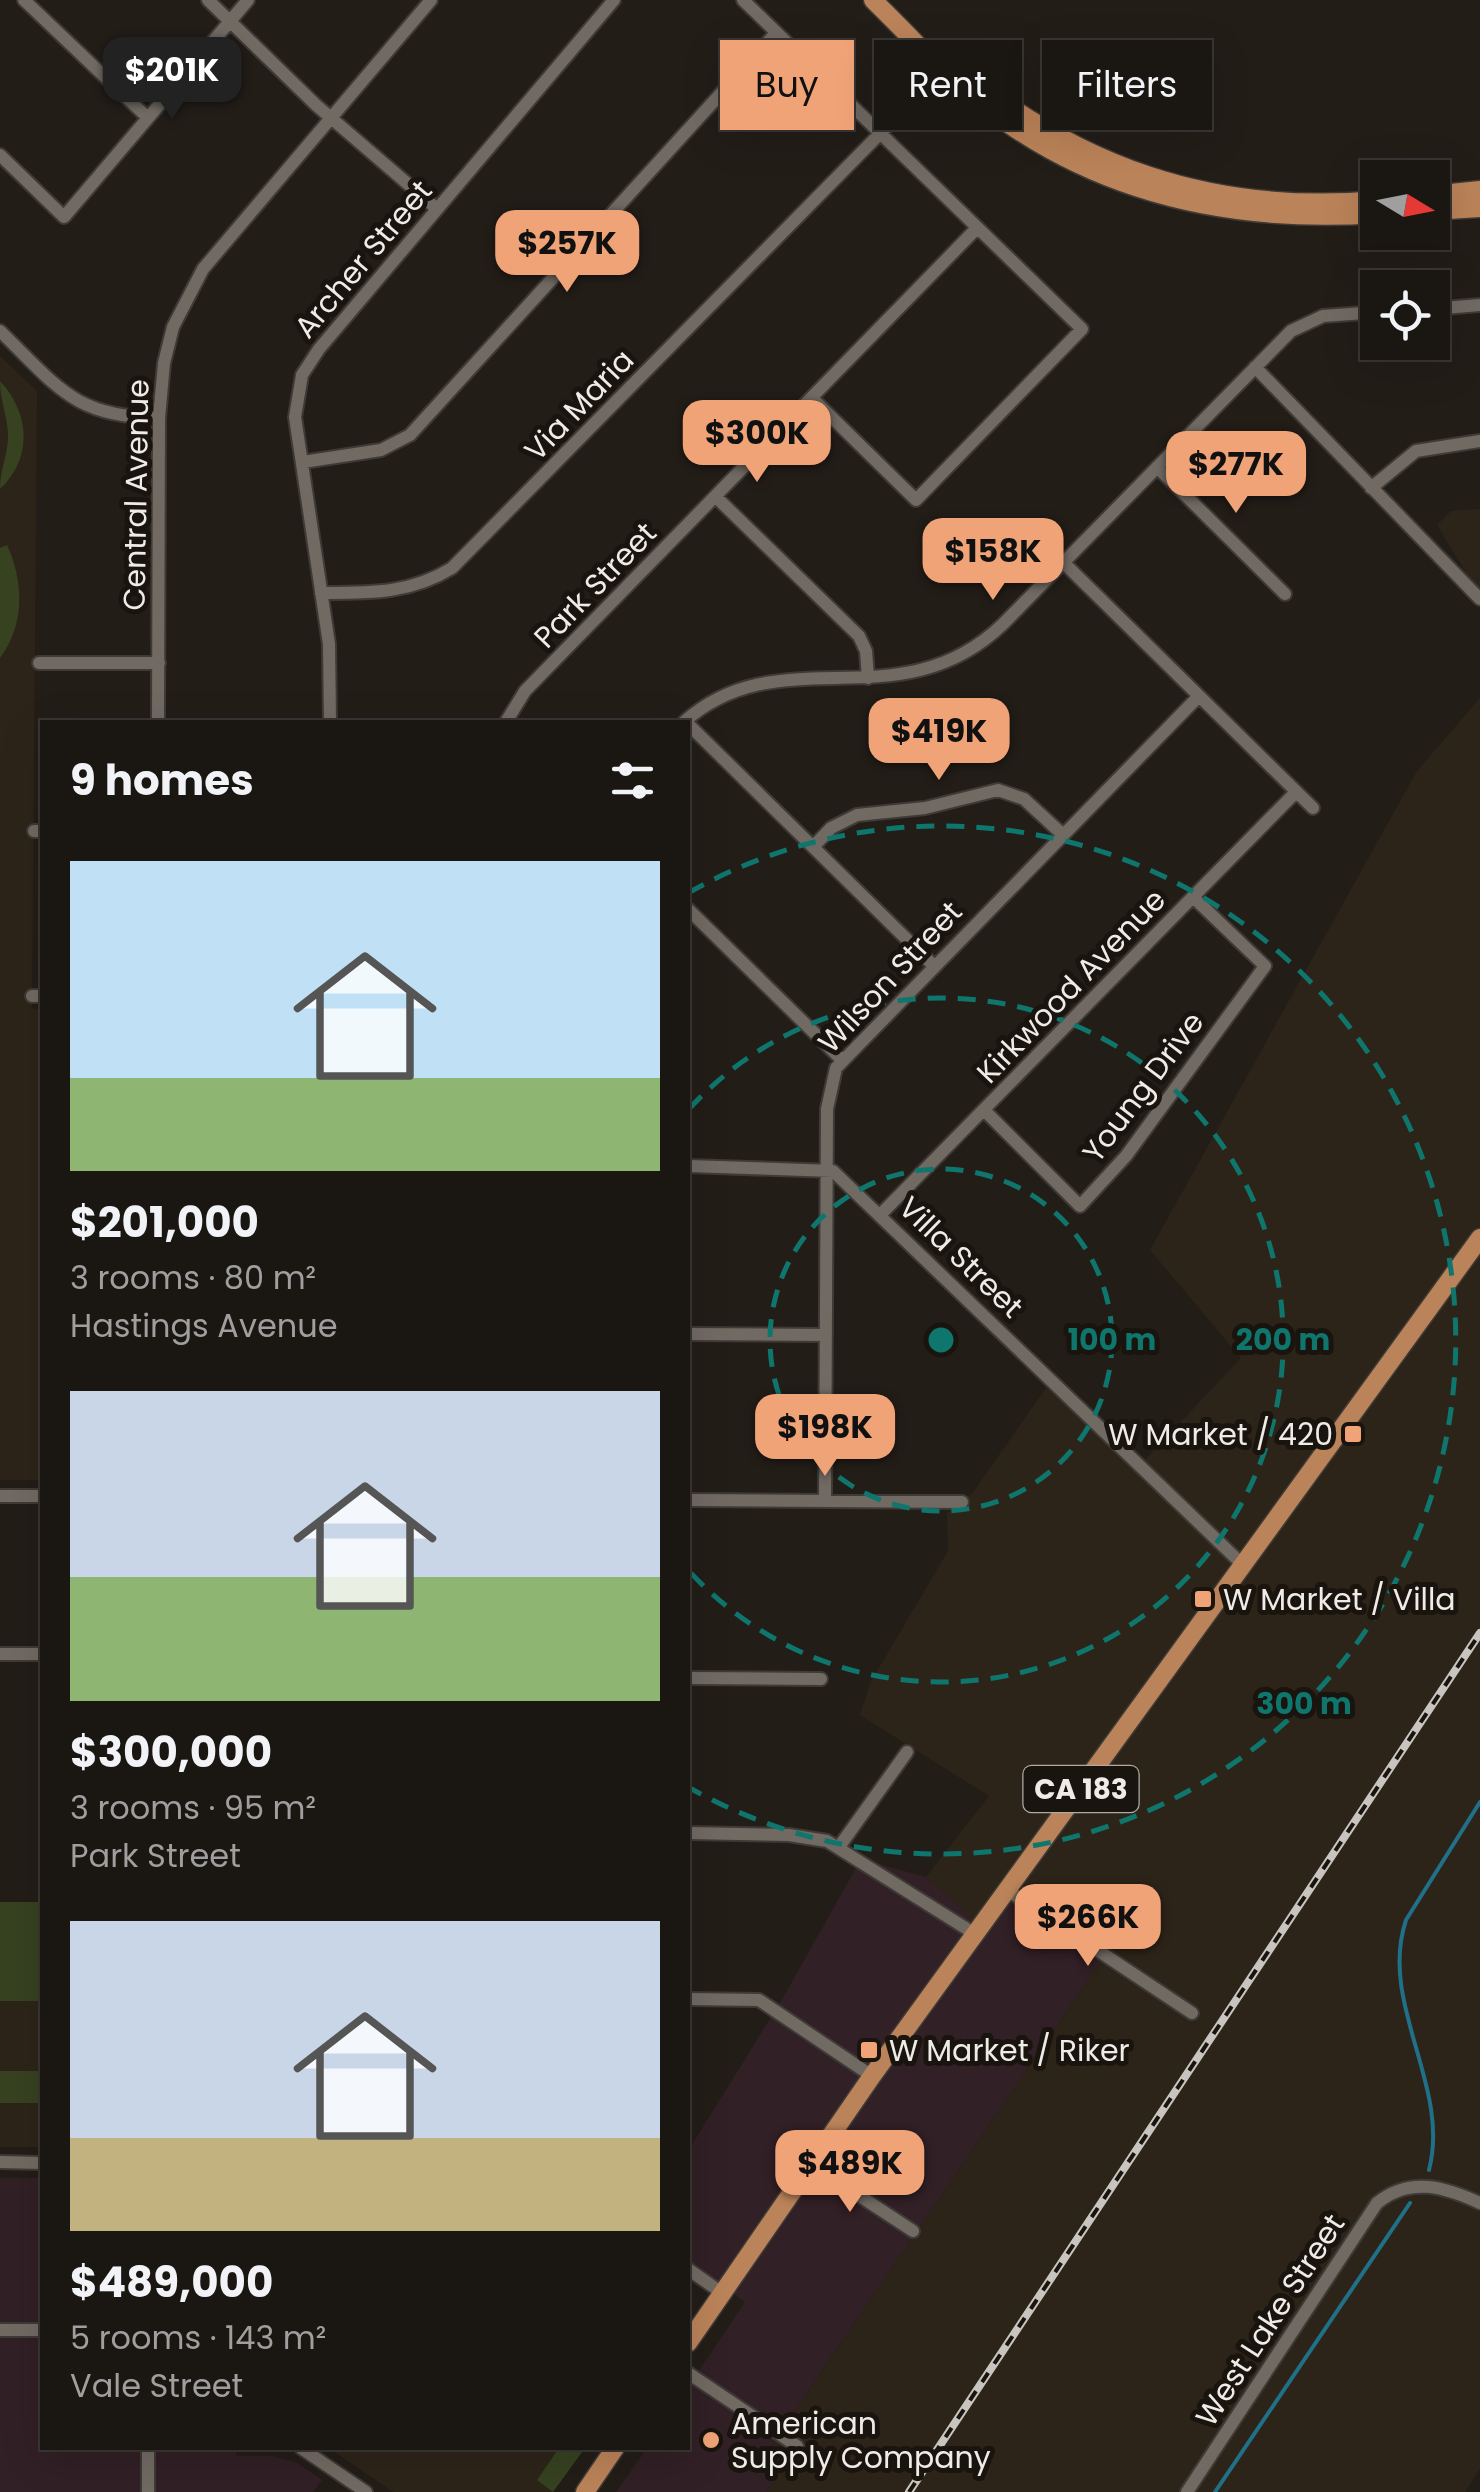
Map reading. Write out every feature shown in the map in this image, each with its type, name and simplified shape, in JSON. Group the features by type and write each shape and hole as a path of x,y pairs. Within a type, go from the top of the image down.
{"main road":[{"path":"872,0 915,40"},
{"path":"1022,114 1046,131 1154,180 1272,202 1360,200"},
{"path":"1018,130 1117,182 1182,202 1243,214 1306,218 1360,215"},
{"path":"1450,193 1480,190"},
{"path":"1450,210 1480,208"},
{"name":"CA 183","path":"690,2340 872,2076 1480,1238"},
{"path":"585,2492 615,2450"}],"street":[{"path":"24,0 148,118"},
{"path":"208,0 331,118 437,209"},
{"path":"0,154 64,216 248,0"},
{"name":"Central Avenue","path":"158,720 159,418 168,344 190,290 431,0"},
{"name":"Archer Street","path":"330,720 330,656 295,405 310,362 614,0"},
{"path":"743,0 1082,329 916,500 812,398"},
{"path":"303,462 381,450 410,435 776,33"},
{"name":"Via Maria","path":"322,593 395,592 422,584 452,568 883,130"},
{"name":"Park Street","path":"507,720 525,691 976,228"},
{"path":"1450,308 1480,306"},
{"path":"690,720 724,696 766,682 922,672 968,652 994,632 1254,367 1306,322 1322,316 1360,313"},
{"path":"0,332 81,405 107,415 159,418"},
{"path":"1254,367 1480,599"},
{"path":"1371,488 1416,451 1480,440"},
{"path":"1157,467 1285,594"},
{"path":"716,497 859,636 866,651 868,678"},
{"path":"1063,562 1313,808"},
{"path":"38,662 159,663"},
{"name":"Wilson Street","path":"825,1500 828,1096 841,1059 1198,696"},
{"path":"690,727 933,964"},
{"path":"813,847 831,828 858,814 924,808 998,790 1024,800 1062,834"},
{"name":"Kirkwood Avenue","path":"881,1214 1296,792"},
{"name":"Young Drive","path":"984,1110 1080,1206 1126,1156 1265,966 1193,897"},
{"path":"690,912 841,1059"},
{"path":"690,1166 826,1167"},
{"name":"Villa Street","path":"826,1167 881,1214 1244,1566"},
{"path":"690,1334 826,1335"},
{"path":"0,1496 40,1496"},
{"path":"690,1500 962,1502"},
{"path":"0,1654 40,1654"},
{"path":"690,1678 821,1679"},
{"path":"840,1847 907,1752"},
{"path":"690,1833 789,1834 840,1847 975,1934"},
{"path":"1006,1890 1192,2013"},
{"path":"690,2000 759,2000 872,2076"},
{"path":"0,2162 40,2163"},
{"path":"811,2164 912,2231"},
{"name":"West Lake Street","path":"1186,2492 1378,2202 1404,2187 1450,2189 1480,2202"},
{"path":"690,2271 722,2292"},
{"path":"0,2330 40,2330"},
{"path":"690,2373 797,2446"},
{"path":"148,2450 148,2492"},
{"path":"304,2450 366,2492"}],"shaded area":[{"path":"0,356 37,391 32,1008 40,1010 40,1480 0,1480"},
{"path":"1480,509 1480,595 1437,525 1451,511"},
{"path":"1480,698 1480,2469 1465,2492 767,2492 789,2460 770,2447 1103,1958 1009,1901 985,1930 926,1877 989,1796 860,1715 870,1683 948,1551 947,1513 973,1492 1046,1388 1143,1462 1241,1358 1150,1250 1417,771"},
{"path":"861,1859 926,1877 985,1929 1009,1900 1103,1958 770,2447 789,2460 767,2492 616,2492 646,2450 690,2450 690,2384 745,2302 690,2261 690,2148 784,1996"},
{"path":"0,1902 40,1902 40,2147 0,2147"},
{"path":"0,2178 40,2178 40,2450 235,2450 236,2456 273,2456 297,2463 322,2480 313,2492 0,2492"},
{"path":"332,2450 583,2450 553,2492 393,2492"}],"green space":[{"path":"0,381 17,407 24,435 18,464 0,489 8,439"},
{"path":"7,545 17,573 19,603 14,631 0,658 0,548"},
{"path":"0,1902 40,1902 40,2001 0,2001"},
{"path":"0,2071 40,2071 40,2103 0,2103"},
{"path":"558,2450 584,2450 553,2492 537,2480"}],"waterway":[{"path":"1429,2170 1433,2139 1431,2107 1407,2014 1400,1951 1406,1920 1480,1802"},
{"path":"1215,2492 1410,2203"}],"railway":[{"path":"909,2492 1480,1633"}],"place":[{"name":"W Market / 420","path":"1353,1434"},
{"name":"W Market / Villa","path":"1203,1599"},
{"name":"W Market / Riker","path":"869,2050"},
{"name":"American Supply Company","path":"711,2440"}]}
